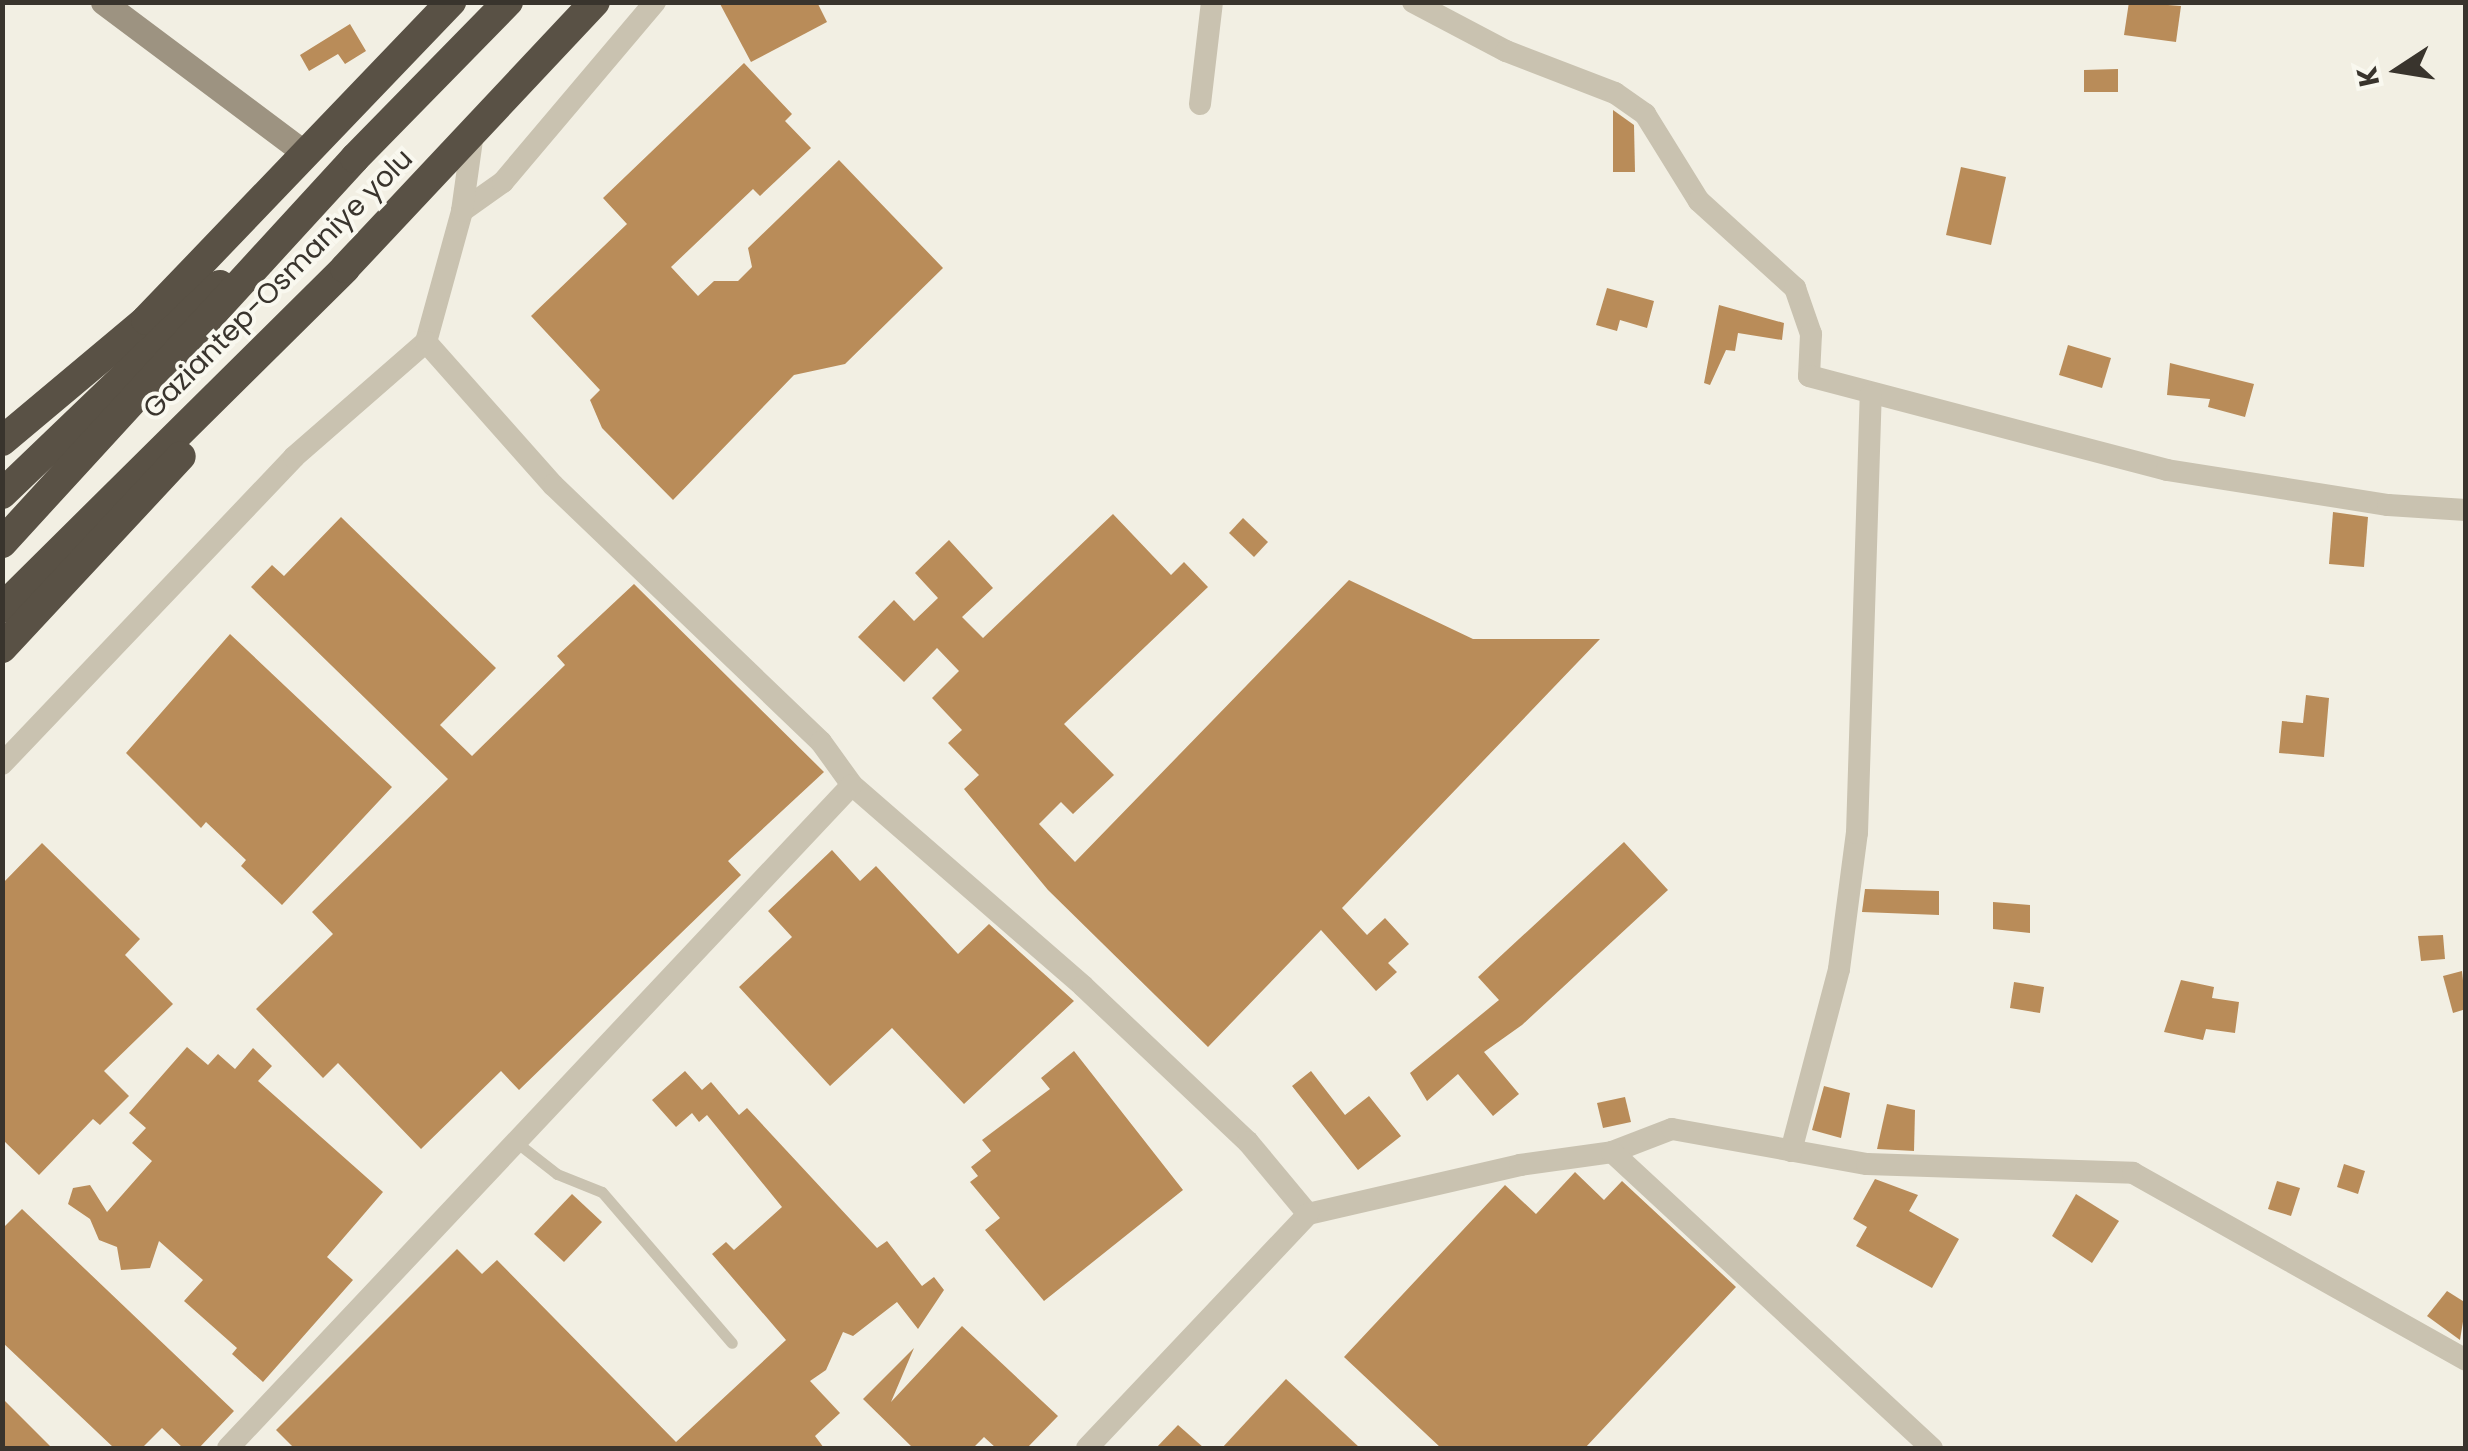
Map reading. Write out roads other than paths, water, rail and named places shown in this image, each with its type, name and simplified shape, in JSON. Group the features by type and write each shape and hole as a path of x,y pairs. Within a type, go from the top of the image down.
{"highway":[{"path":"2,441 146,320 451,2"},
{"name":"Gaziantep-Osmaniye yolu","path":"2,543 508,2"},
{"name":"Gaziantep-Osmaniye yolu","path":"2,608 345,268 595,2"},
{"path":"2,494 196,303 286,235"},
{"path":"2,648 270,366 345,268"}],"street":[{"path":"103,2 306,154"},
{"path":"462,211 503,182 655,2"},
{"path":"1200,104 1212,2"},
{"path":"1413,2 1506,51 1629,100 1645,114 1700,201 1794,288 1811,334 1809,376 2167,470 2388,505 2466,510"},
{"path":"2,764 294,457 426,342 462,211 474,133"},
{"path":"426,342 553,486 822,742 852,785 1083,986 1248,1142 1308,1214"},
{"path":"1791,1150 1839,970 1857,833 1871,394"},
{"path":"228,1448 852,785"},
{"path":"1087,1448 1308,1214 1520,1165 1612,1152 1672,1130 1867,1164 2133,1174 2466,1360"},
{"path":"1612,1152 1932,1448"}],"lane":[{"path":"516,1142 557,1174 602,1192 732,1343"}]}
